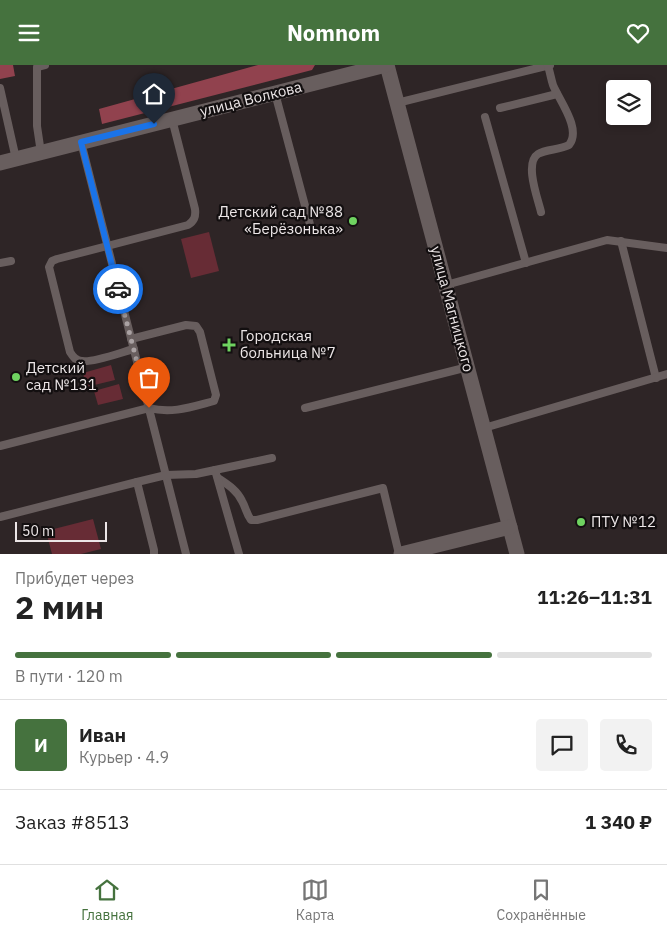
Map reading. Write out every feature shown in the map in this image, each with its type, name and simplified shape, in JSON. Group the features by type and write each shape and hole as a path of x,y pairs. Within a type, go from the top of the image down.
{"street":[{"name":"улица Волкова","path":"0,163 275,93 348,70 387,65"},
{"name":"улица Магницкого","path":"387,65 517,554"},
{"path":"400,554 510,527"}],"lane":[{"path":"397,103 549,65 553,86 567,111 573,139 565,147 538,154 533,161 531,171 542,212"},
{"path":"40,66 37,126 41,153"},
{"path":"0,88 16,159"},
{"path":"275,93 312,232"},
{"path":"500,108 558,94"},
{"path":"485,117 526,263"},
{"path":"134,349 87,361 76,359 70,352 49,267 52,261 188,225 195,218 195,209 172,119"},
{"path":"81,142 186,554"},
{"path":"446,285 607,240 667,247"},
{"path":"622,241 656,377"},
{"path":"0,263 11,261"},
{"path":"0,446 149,408 162,411 181,410 214,401 216,395 203,341 196,326 186,325 131,339"},
{"path":"305,408 468,367"},
{"path":"484,428 667,374"},
{"path":"0,517 166,475 196,474 272,458"},
{"path":"215,470 239,554"},
{"path":"218,478 234,489 242,500 246,514 251,519 257,520 383,488 400,554"},
{"path":"137,482 154,554"}],"shaded area":[{"path":"0,65 13,65 15,76 0,79"},
{"path":"258,65 315,65 312,70 102,124 99,109"},
{"path":"209,232 219,271 191,278 181,239"},
{"path":"111,365 115,380 86,387 83,373"},
{"path":"119,384 123,399 98,405 94,391"},
{"path":"93,519 101,549 81,554 52,554 46,531"}],"way so far":[{"path":"118,289 149,408"}],"place":[{"name":"Детский сад №88 «Берёзонька»","path":"353,221"},
{"name":"Городская больница №7","path":"229,345"},
{"name":"Детский сад №131","path":"16,377"},
{"name":"ПТУ №12","path":"581,522"}],"route":[{"path":"118,289 81,142 154,124"}]}
